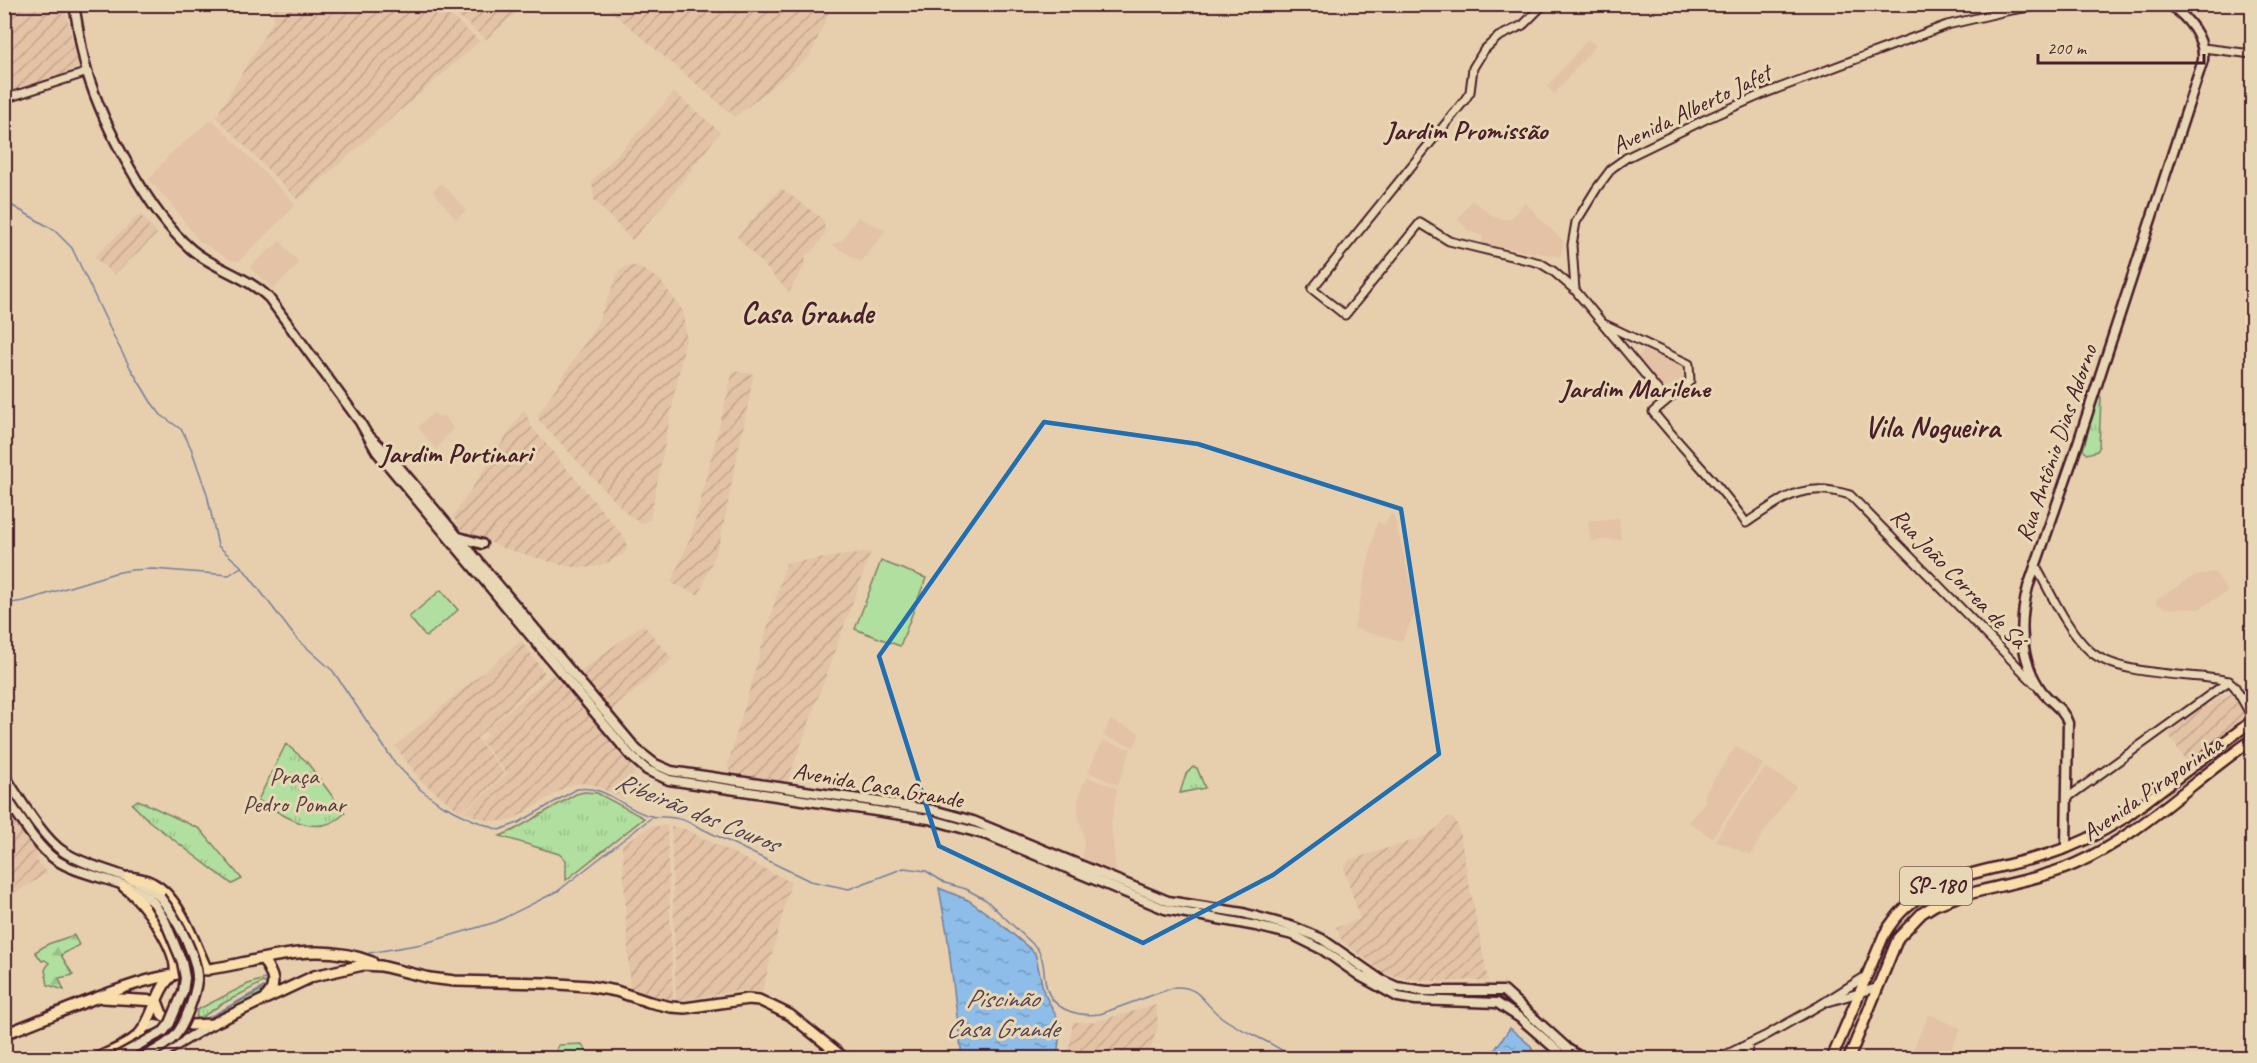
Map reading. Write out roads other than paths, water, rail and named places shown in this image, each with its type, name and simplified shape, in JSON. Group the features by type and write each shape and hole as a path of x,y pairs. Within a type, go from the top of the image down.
{"main road":[{"name":"Avenida Casa Grande","path":"74,4 88,72 106,120 136,178 174,230 189,247 269,298 368,435 389,455 646,759 663,768 717,778 954,815 994,828 1168,901 1243,913 1294,927 1322,939 1372,974 1397,987 1426,991 1504,991 1582,1059"},
{"path":"2169,4 2191,24 2203,48"},
{"name":"Rua Antônio Dias Adorno","path":"2066,848 2068,723 2066,716 2039,688 2026,659 2021,623 2025,597 2195,88 2203,60 2203,48"},
{"name":"Avenida Casa Grande","path":"368,435 370,443 444,535 631,756 642,767 656,775 669,780 868,809 950,824 990,836 1165,909 1293,935 1323,950 1360,976 1398,997 1416,1000 1497,1003"},
{"path":"444,535 451,528"},
{"path":"459,537 482,544"},
{"name":"Avenida Piraporinha","path":"1832,1059 1884,935 1893,920 1922,894 1947,881 2066,848 2103,831 2124,818 2253,721"},
{"name":"Avenida Piraporinha","path":"1849,1059 1901,934 1929,909 1960,896 2077,863 2113,843 2253,740"},
{"path":"4,775 47,835 62,851 82,861 154,883 166,893 175,906 207,970"},
{"path":"4,794 41,846 55,860 157,900 182,962 185,978 183,992 170,1023 164,1031 115,1059"},
{"path":"2040,875 2063,863 2066,858 2066,848"},
{"path":"129,877 143,884 172,915 192,957 197,974 196,986 187,1016 175,1036 141,1059"},
{"path":"124,886 148,909 175,968"},
{"path":"175,968 207,970 308,951 345,954 430,978 588,986 616,991 671,1007 685,1008 748,999 759,1000 790,1015 844,1059"},
{"path":"321,974 335,966 345,954"},
{"path":"263,959 274,982 271,992 264,999"},
{"path":"4,1034 175,968 197,965 202,960"},
{"path":"155,1059 212,1024 301,980 363,965 381,966"},
{"path":"98,1059 132,1039 145,1027 165,983 175,968"},
{"path":"1494,991 1497,1003 1520,1018 1566,1059"},
{"path":"1497,1003 1510,995"},
{"path":"98,998 157,1001"},
{"path":"157,1001 162,1014 170,1021 184,1024 212,1024"},
{"path":"145,1027 159,1025 169,1030 171,1038 165,1053"}],"street":[{"path":"1544,4 1523,26 1498,37 1484,50 1473,68 1470,92 1464,101 1312,289 1345,315 1420,223 1449,242 1540,263 1553,271 1575,290 1615,340 1666,400 1690,381 1690,368 1687,362 1602,323"},
{"name":"Avenida Alberto Jafet","path":"1575,290 1572,245 1576,222 1593,194 1618,163 1736,105 1947,25 2011,10 2050,4"},
{"path":"2203,48 2253,54"},
{"path":"4,99 88,72"},
{"name":"Rua João Correa de Sá","path":"1666,400 1653,412 1730,500 1746,523 1787,496 1807,490 1831,489 1850,495 2039,688"},
{"path":"2035,565 2074,632 2097,656 2117,665 2135,669 2229,681 2253,717"},
{"path":"2067,798 2229,681"},
{"path":"1719,1059 1735,1055 1749,1044 1820,1005 1866,975"},
{"path":"1820,1005 1879,987"},
{"path":"1746,1059 1749,1044"}],"water":[{"name":"Piscinão Casa Grande","path":"939,888 968,900 995,919 1035,953 1044,993 1061,1024 1057,1058 962,1057 947,933"},
{"path":"1510,1028 1531,1046 1534,1054 1531,1058 1489,1058"}],"waterway":[{"name":"Ribeirão dos Couros","path":"4,201 54,230 72,248 131,369 151,402 161,415 182,430 191,448 207,494 218,546 242,567 296,638 333,671 395,763 421,790 440,804 499,830 518,823 577,789 587,788 606,794 641,813 654,817 684,820 810,881 849,889 904,868 926,871 945,883 966,889 986,900 1037,948 1043,962 1049,994 1059,1006 1075,1013 1100,1014 1175,987 1183,987 1195,992 1229,1022 1293,1058"},
{"path":"4,604 24,601 131,570 153,569 229,575 241,567"},
{"path":"369,953 422,944 496,922 558,891 651,818"},
{"path":"204,1020 264,987"},
{"path":"128,1058 151,1044"}],"district":[{"name":"Jardim Promissão","path":"1466,130"},
{"name":"Casa Grande","path":"807,313"},
{"name":"Jardim Marilene","path":"1635,388"},
{"name":"Vila Nogueira","path":"1932,427"},
{"name":"Jardim Portinari","path":"456,453"}],"park label":[{"name":"Praça Pedro Pomar","path":"294,790"}]}
